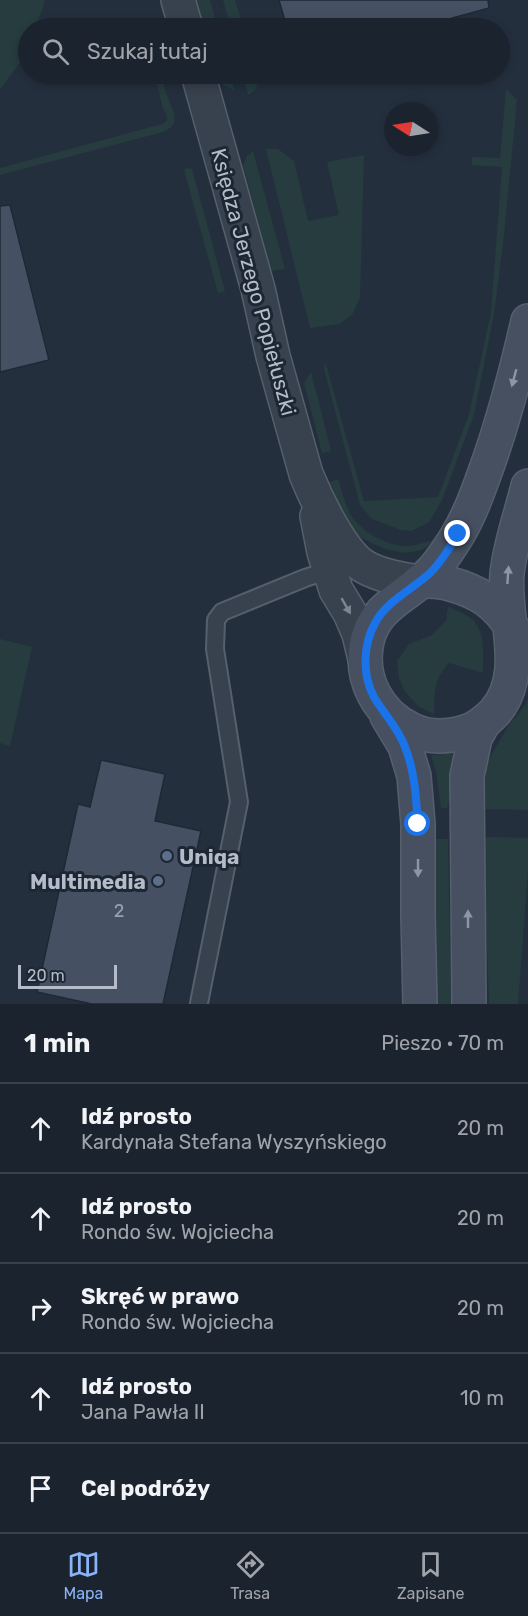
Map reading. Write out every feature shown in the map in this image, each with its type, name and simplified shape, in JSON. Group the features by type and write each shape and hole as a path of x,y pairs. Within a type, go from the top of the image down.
{"main road":[{"path":"420,1004 418,824 414,776 405,746 374,696 367,678 365,659 368,640 375,622 386,607 430,573 458,534 479,488 504,417 528,321"},
{"path":"384,711 399,724 416,732 435,736 453,735 472,730 501,706 511,690 516,671 517,652 507,595 507,575 510,553 528,486"},
{"path":"419,582 438,581 475,592 504,615 515,632"},
{"path":"469,1004 467,776 475,738 484,722"}],"street":[{"path":"178,0 183,18"},
{"name":"Księdza Jerzego Popiełuszki","path":"201,84 258,289 273,356 312,490 338,537 355,559 365,567 380,573 419,582"},
{"name":"Księdza Jerzego Popiełuszki","path":"312,490 324,552 336,590 359,634 365,659"}],"lane":[{"path":"199,1003 239,802 214,649 216,620 222,612 330,570"}],"green space":[{"path":"0,0 45,0 39,18 18,18 18,65 0,89"},
{"path":"195,0 210,0 215,18 200,18"},
{"path":"223,0 235,0 241,18 228,18"},
{"path":"157,84 164,84 173,109 174,120 169,129 0,175 0,168 162,124 167,121"},
{"path":"222,84 233,84 235,91"},
{"path":"245,84 258,84 255,91 248,95"},
{"path":"506,89 517,100 504,235 494,314 474,415 442,500 429,522 411,531 401,530 372,519 360,505 324,369 325,361 364,501 438,497 469,414 491,312 502,167 472,165 472,157 500,158"},
{"path":"266,149 278,149 294,161 308,221 339,215 327,162 364,155 360,298 352,315 339,324 310,328"},
{"path":"253,151 285,269 271,271 243,165 247,156"},
{"path":"192,169 225,291 218,293 184,170"},
{"path":"311,372 331,451 322,453 304,383"},
{"path":"338,479 351,515 368,533 401,546 436,539 422,550 405,553 385,549 357,536 343,519 327,483"},
{"path":"449,607 469,617 478,627 483,646 483,673 449,663 437,681 434,714 419,707 405,692 399,678 397,661 409,644 432,635 447,620"},
{"path":"0,639 32,647 10,746 0,743"},
{"path":"528,698 528,810 482,809 487,762"},
{"path":"454,753 450,797 447,808 441,808 431,755"},
{"path":"483,837 528,838 528,871 518,1004 489,1004"},
{"path":"435,839 448,839 451,1004 437,1004"}],"building":[{"path":"279,0 488,0 489,8 452,18 284,18"},
{"path":"10,205 49,360 0,372 0,206"},
{"path":"101,760 165,774 155,821 201,831 163,1004 92,1004 37,992 78,804 90,807"}],"place":[{"name":"Uniqa","path":"167,856"},
{"name":"Multimedia","path":"158,881"}],"route":[{"path":"418,824 414,776 405,746 374,696 367,678 365,659 368,640 375,622 386,607 430,573 458,534"}]}
